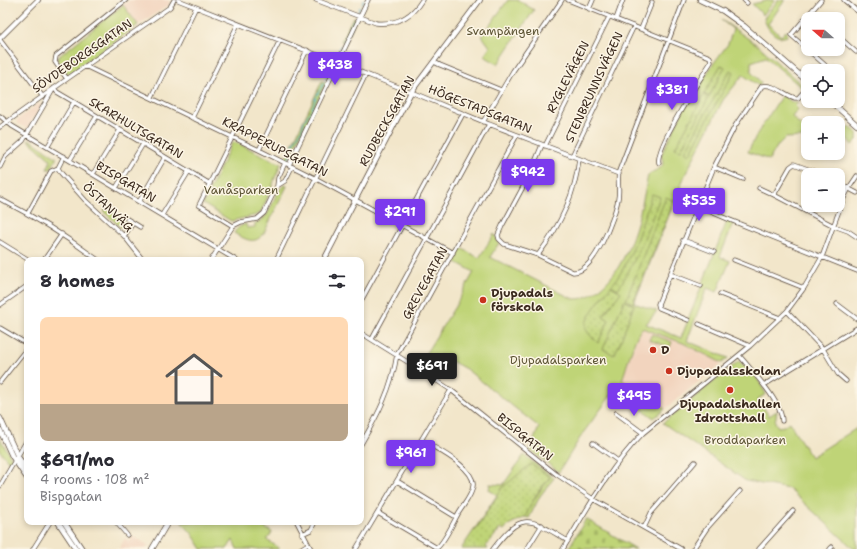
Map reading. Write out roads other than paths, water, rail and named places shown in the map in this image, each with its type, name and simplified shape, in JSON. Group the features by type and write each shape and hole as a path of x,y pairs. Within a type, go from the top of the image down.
{"street":[{"path":"38,0 0,39 46,101"},
{"path":"67,79 55,62 56,56 126,0"},
{"name":"SÖVDEBORGSGATAN","path":"0,127 170,7 174,0"},
{"name":"HÖGESTADSGATAN","path":"178,0 185,1 196,7 412,92 543,146 618,174"},
{"path":"316,0 376,23 383,24 398,22 410,15 422,0"},
{"path":"277,186 285,181 289,165 368,0"},
{"name":"RUDBECKSGATAN","path":"326,257 412,92 480,0"},
{"path":"483,122 524,54 562,0"},
{"path":"568,0 710,57 712,60 682,107 658,156 658,163"},
{"path":"589,9 593,0"},
{"path":"616,19 623,0"},
{"path":"579,159 575,185 564,213 553,234 538,255 573,272 578,272 585,268 604,240 612,220 619,193 618,174 684,0"},
{"path":"700,0 744,26 801,76"},
{"path":"811,12 821,0"},
{"path":"844,0 856,9"},
{"path":"641,29 652,2"},
{"path":"152,98 196,7"},
{"name":"RYGLEVÄGEN","path":"538,255 504,244 499,239 498,235 609,17"},
{"path":"192,118 238,24"},
{"path":"801,24 791,35 801,44"},
{"name":"STENBRUNNSVÄGEN","path":"572,156 634,26"},
{"path":"233,226 199,205 280,40"},
{"path":"845,42 856,52"},
{"path":"259,150 307,50"},
{"path":"815,56 824,64"},
{"path":"434,62 502,90"},
{"name":"KRAPPERUPSGATAN","path":"85,66 316,178 452,253"},
{"path":"277,257 366,74"},
{"path":"688,320 658,307 697,206 714,167 735,126 762,86 766,85 794,98 798,98 801,95"},
{"path":"0,167 5,157 23,141 54,88"},
{"name":"SKARHULTSGATAN","path":"54,88 57,92 210,184"},
{"path":"48,146 74,102"},
{"path":"838,108 857,125"},
{"path":"364,295 463,114"},
{"path":"0,116 6,122"},
{"path":"70,160 97,116"},
{"name":"BISPGATAN","path":"6,122 231,257"},
{"path":"372,340 489,124"},
{"path":"93,174 120,130"},
{"name":"GREVEGATAN","path":"364,439 385,400 394,372 397,354 517,135"},
{"path":"116,188 143,144"},
{"path":"28,213 51,171 58,168 64,156"},
{"path":"139,202 166,157"},
{"path":"774,195 790,167 794,164 805,168"},
{"path":"213,257 233,226 241,222 257,219 267,209 277,186 278,178 289,165"},
{"path":"714,167 743,179"},
{"name":"ÖSTANVÄG","path":"58,168 61,174 85,200 124,236 140,257"},
{"path":"162,215 189,171"},
{"path":"563,549 618,461 643,433 750,346 787,311 804,288 822,257 849,188 857,176"},
{"path":"845,186 857,193"},
{"path":"759,188 834,226 848,231 857,237"},
{"path":"0,199 28,213 62,234 94,257"},
{"path":"697,206 857,271"},
{"path":"127,219 140,227"},
{"path":"124,236 132,223"},
{"path":"46,257 62,234"},
{"path":"684,240 714,252"},
{"path":"0,242 24,257"},
{"path":"734,260 804,288"},
{"path":"670,274 701,286"},
{"path":"0,305 24,288"},
{"path":"720,294 780,318"},
{"path":"837,304 857,319"},
{"path":"787,311 823,349 838,374 846,381"},
{"path":"699,324 750,346"},
{"path":"0,328 24,342"},
{"path":"764,385 857,328"},
{"name":"BISPGATAN","path":"364,335 397,354 451,390 552,471 593,499 681,549"},
{"path":"0,382 24,352"},
{"path":"739,355 764,385 779,410 782,416 782,421"},
{"path":"356,549 451,390"},
{"path":"616,413 643,433"},
{"path":"0,418 17,459 24,467"},
{"path":"0,430 24,472"},
{"path":"378,513 437,548 472,491 472,480 466,468 422,440"},
{"path":"593,443 618,461"},
{"path":"0,486 24,444"},
{"path":"644,528 651,512 695,462"},
{"path":"397,481 456,517"},
{"path":"693,549 707,528 740,491"},
{"path":"759,549 793,511"},
{"path":"492,549 501,537 518,522 525,521 542,525 568,540"},
{"path":"33,549 48,525"},
{"path":"60,525 76,549"},
{"path":"66,525 82,549"},
{"path":"119,525 127,535"},
{"path":"152,549 166,525"},
{"path":"298,525 311,549"},
{"path":"302,534 311,530 314,525"},
{"path":"527,549 542,525"},
{"path":"300,549 308,544"}],"waterway":[{"path":"362,4 364,0"},
{"path":"357,13 360,7"},
{"path":"343,41 349,33 353,20"},
{"path":"337,55 341,45"},
{"path":"325,80 331,68"},
{"path":"317,95 324,83"},
{"path":"289,159 294,142 302,130 304,121 312,109 316,97"}],"place":[{"name":"Djupadals förskola","path":"483,300"},
{"name":"D","path":"653,350"},
{"name":"Djupadalsskolan","path":"669,371"},
{"name":"Djupadalshallen Idrottshall","path":"730,390"}],"park label":[{"name":"Svampängen","path":"503,31"},
{"name":"Vanåsparken","path":"241,190"},
{"name":"Djupadalsparken","path":"558,360"},
{"name":"Broddaparken","path":"745,440"}]}
